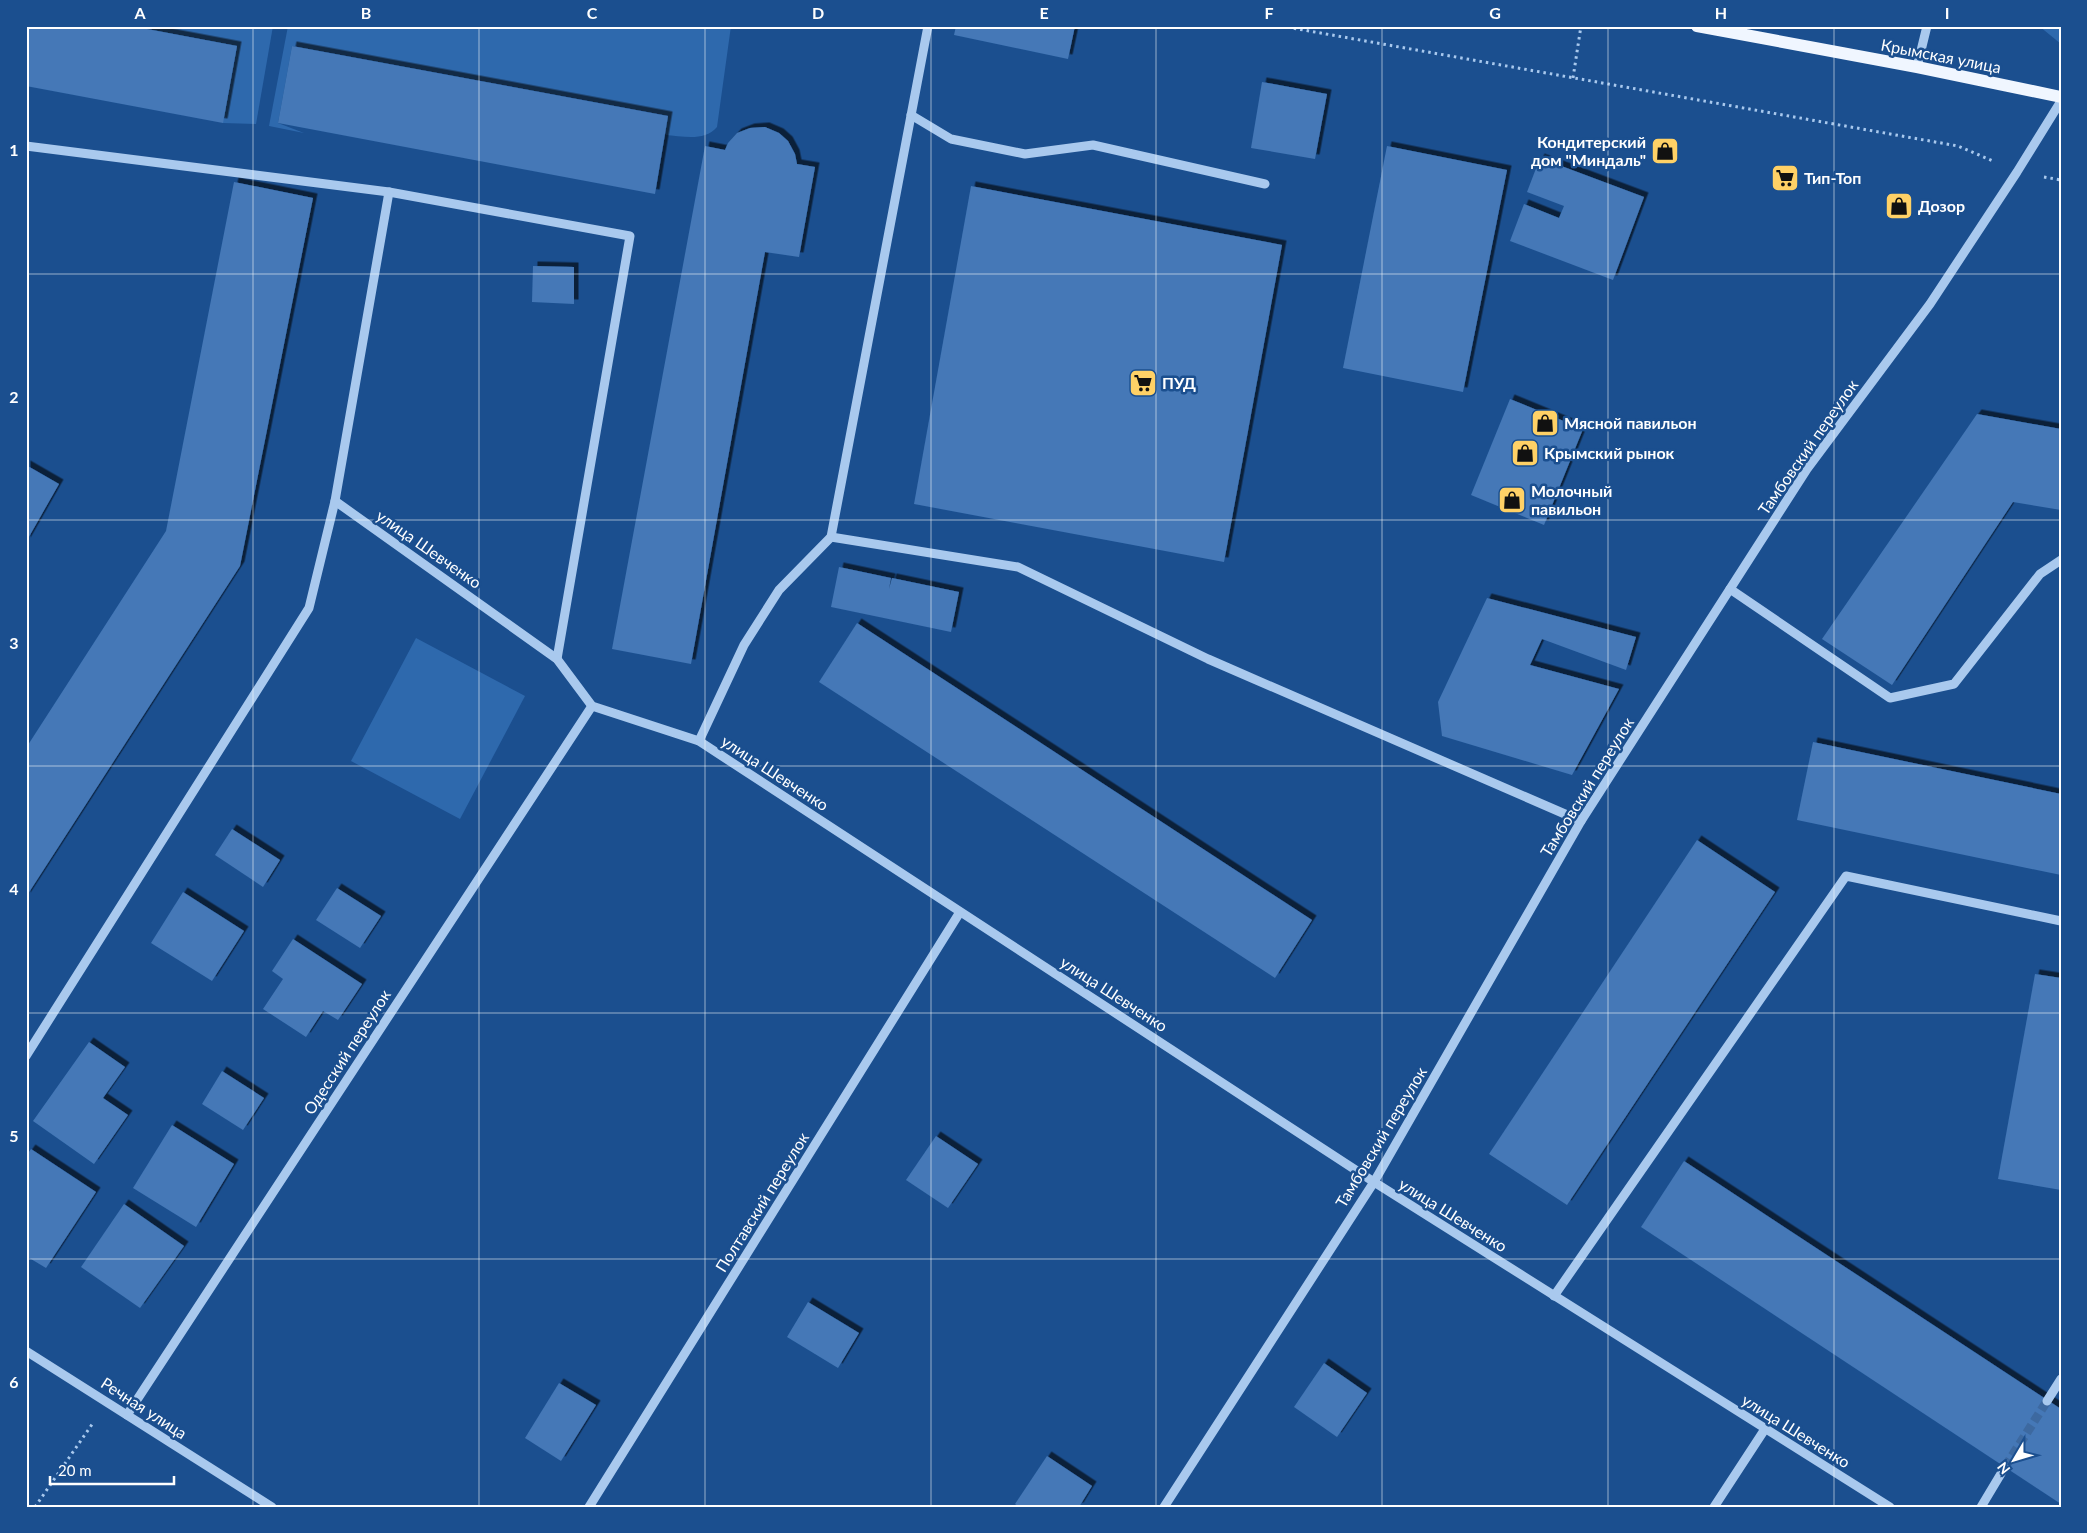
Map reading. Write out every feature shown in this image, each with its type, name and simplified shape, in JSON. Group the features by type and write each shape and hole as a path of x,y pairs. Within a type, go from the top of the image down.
{"main road":[{"name":"Крымская улица","path":"1697,26 1917,67 2061,99"}],"street":[{"path":"699,741 744,645 779,590 831,537 928,26"},
{"path":"1917,67 1927,26"},
{"name":"Тамбовский переулок","path":"1164,1507 1374,1182 1581,821 1807,469 1930,304 2017,172 2061,99"},
{"path":"911,116 951,139 988,147 1025,154 1093,145 1264,184"},
{"path":"26,146 389,192 630,236 557,659"},
{"path":"26,1056 308,608 335,501 389,192"},
{"name":"улица Шевченко","path":"335,501 557,659 592,706 699,741 1374,1182 1890,1507"},
{"path":"831,537 1018,567 1208,659 1581,821"},
{"path":"1730,589 1890,698 1954,684 2040,574 2061,560"},
{"name":"Одесский переулок","path":"127,1415 592,706"},
{"path":"1554,1296 1846,876 2061,921"},
{"name":"Полтавский переулок","path":"589,1507 960,912"},
{"name":"Речная улица","path":"26,1350 272,1507"},
{"path":"2047,1401 2061,1379"},
{"path":"1714,1507 1765,1429"},
{"path":"1980,1507 2005,1467"}],"path":[{"path":"1281,26 1958,146 2017,172 2061,180"},
{"path":"1573,78 1581,26"},
{"path":"36,1507 108,1402"}],"shaded area":[{"path":"131,26 273,26 256,124 223,123"},
{"path":"288,26 731,26 717,127 706,135 693,137 665,135 668,116 292,46 278,123 304,133 269,126"},
{"path":"2039,26 2061,26 2061,44"},
{"path":"416,638 525,696 460,819 351,761"}],"building":[{"path":"26,26 131,26 237,46 223,123 26,86"},
{"path":"956,26 1075,26 1068,59 954,35"},
{"path":"292,46 668,116 655,194 278,123"},
{"path":"1262,82 1327,94 1315,159 1251,148"},
{"path":"765,127 779,133 788,141 795,154 797,164 815,167 799,257 765,252 691,664 612,649 705,146 725,150 728,143 737,133 750,128"},
{"path":"1387,146 1507,170 1463,392 1343,368"},
{"path":"1540,158 1644,197 1613,280 1510,241 1524,204 1559,218 1564,206 1527,192"},
{"path":"234,182 313,198 240,566 26,897 26,748 166,531"},
{"name":"ПУД","path":"971,186 1282,245 1224,562 914,504"},
{"path":"533,266 574,267 574,304 532,302"},
{"path":"1510,399 1583,429 1544,525 1471,495"},
{"path":"1977,414 2061,429 2061,510 2013,502 1892,685 1822,639"},
{"path":"26,465 59,484 26,542"},
{"path":"839,567 891,578 889,589 892,578 959,592 951,632 831,607"},
{"path":"1487,598 1636,637 1626,670 1542,639 1530,665 1619,689 1572,775 1442,736 1438,702"},
{"path":"857,623 1312,920 1275,978 819,682"},
{"path":"1813,742 2061,794 2061,875 1797,820"},
{"path":"232,829 280,860 263,887 215,855"},
{"path":"1697,840 1775,892 1567,1205 1489,1154"},
{"path":"337,888 381,916 360,948 316,920"},
{"path":"183,892 244,931 212,981 151,943"},
{"path":"293,939 362,984 338,1020 323,1011 306,1037 263,1009 283,979 272,971"},
{"path":"2035,974 2061,978 2061,1190 1998,1179"},
{"path":"89,1042 125,1067 103,1098 128,1115 94,1164 33,1121"},
{"path":"222,1071 264,1098 243,1130 202,1104"},
{"path":"172,1125 234,1164 196,1227 133,1188"},
{"path":"936,1136 978,1164 948,1208 906,1180"},
{"path":"31,1149 96,1192 46,1268 26,1256 26,1156"},
{"path":"1684,1161 2061,1409 2061,1504 1641,1227"},
{"path":"124,1204 184,1246 140,1308 81,1267"},
{"path":"808,1302 859,1333 838,1368 787,1337"},
{"path":"1324,1363 1367,1393 1337,1437 1294,1407"},
{"path":"559,1383 596,1405 561,1461 525,1438"},
{"path":"1047,1456 1092,1486 1079,1507 1019,1507 1015,1504"}],"tunnel":[{"path":"2005,1467 2047,1401"}],"place":[{"name":"Кондитерский дом \"Миндаль\"","path":"1665,151"},
{"name":"Тип-Топ","path":"1785,178"},
{"name":"Дозор","path":"1899,206"},
{"name":"ПУД","path":"1143,383"},
{"name":"Мясной павильон","path":"1545,423"},
{"name":"Крымский рынок","path":"1525,453"},
{"name":"Молочный павильон","path":"1512,500"}]}
